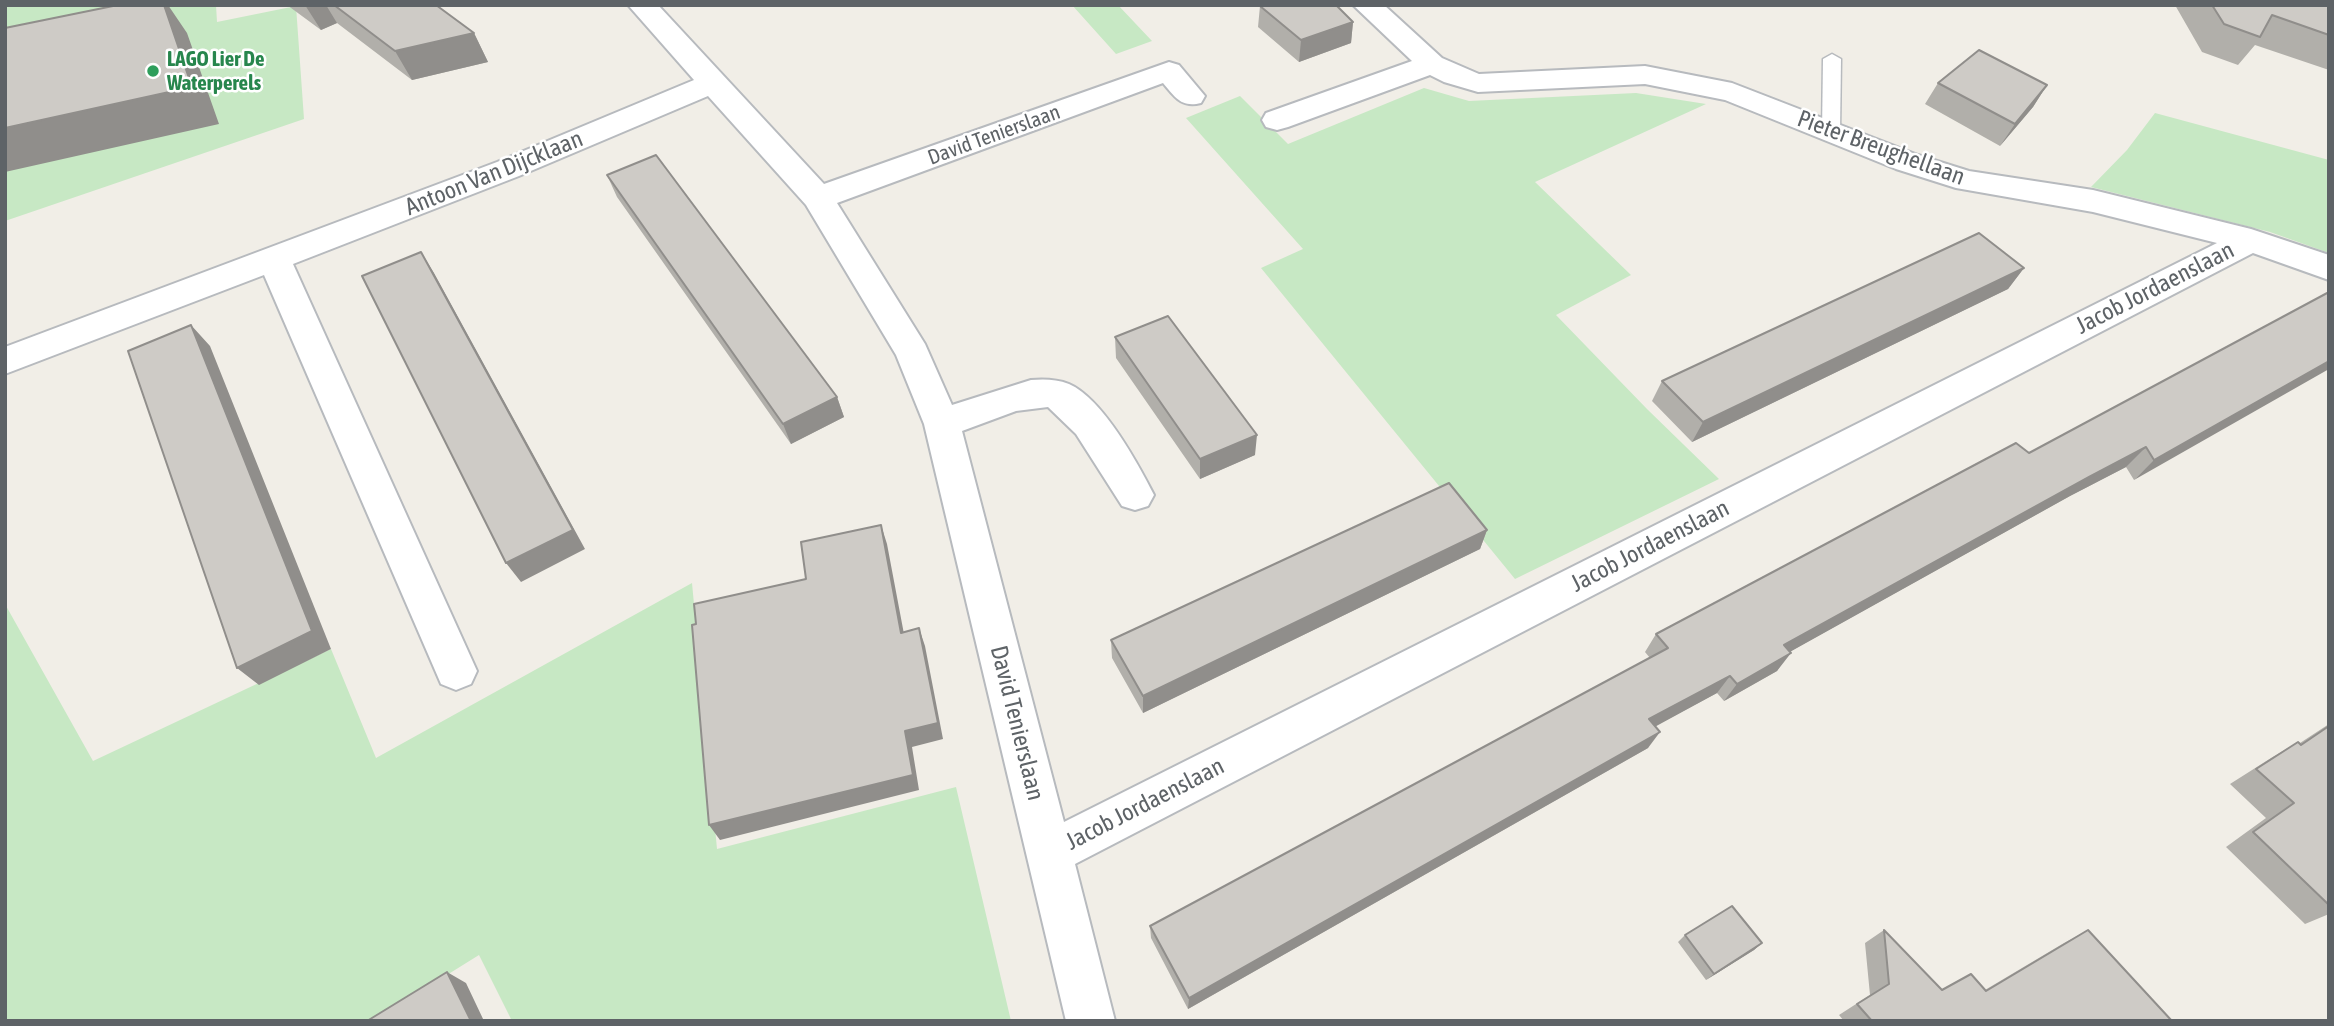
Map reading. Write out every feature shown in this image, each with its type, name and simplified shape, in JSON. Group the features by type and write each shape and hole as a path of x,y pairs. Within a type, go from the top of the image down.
{"street":[{"name":"David Tenierslaan","path":"642,5 818,198 913,352 942,424 1091,1021"},
{"name":"Pieter Breughellaan","path":"1367,5 1432,64 1454,76 1478,83 1645,75 1732,92 1907,162 1966,181 2093,201 2251,240 2329,268"},
{"path":"1146,47 1190,96"},
{"path":"1277,120 1432,64"},
{"name":"David Tenierslaan","path":"818,198 1169,71"},
{"name":"Antoon Van Dijcklaan","path":"5,362 508,169 713,83"},
{"name":"Jacob Jordaenslaan","path":"1049,853 2251,240"},
{"path":"274,259 456,671"},
{"path":"942,424 1029,394 1055,394 1079,410 1135,495"}],"lane":[{"path":"1831,132 1832,60"}],"green space":[{"name":"LAGO Lier De Waterperels","path":"5,5 216,5 217,22 296,6 304,119 5,221"},
{"path":"1072,5 1118,5 1152,41 1116,54"},
{"path":"1424,88 1469,101 1636,93 1706,104 1535,182 1631,275 1556,315 1719,479 1515,579 1261,268 1303,249 1186,118 1240,96 1288,144"},
{"path":"2155,113 2329,160 2329,253 2270,232 2091,187 2127,150"},
{"path":"692,583 717,849 956,787 1011,1021 512,1021 479,955 373,1021 5,1021 5,604 93,761 331,649 376,758"}],"building":[{"path":"118,5 164,5 192,87 5,128 5,28"},
{"path":"334,5 436,5 474,33 395,51"},
{"path":"1336,5 1353,22 1301,40 1260,6"},
{"path":"2212,5 2329,5 2329,35 2272,15 2260,37 2224,24"},
{"path":"1979,50 2047,85 2015,124 1938,83"},
{"path":"656,155 837,397 783,424 607,175"},
{"path":"1979,233 2024,268 1703,422 1662,381"},
{"path":"421,252 573,530 506,563 362,276"},
{"path":"2329,292 2329,361 2154,460 2146,447 2089,477 1784,645 1791,653 1737,684 1730,676 1649,719 1660,732 1189,998 1150,926 1668,648 1656,634 2016,443 2029,453"},
{"path":"1168,316 1257,435 1200,459 1115,337"},
{"path":"191,325 312,631 237,668 128,351"},
{"path":"1449,483 1487,530 1143,696 1111,640"},
{"path":"881,525 901,633 919,628 938,723 905,731 913,775 709,825 692,625 696,624 694,604 806,579 801,542"},
{"path":"2329,726 2329,905 2253,832 2294,803 2256,769 2298,742 2301,745"},
{"path":"1732,906 1762,943 1714,974 1685,935"},
{"path":"1884,930 1942,990 1971,974 1986,991 2088,930 2172,1021 1872,1021 1857,1004 1889,984"},
{"path":"447,972 471,1021 367,1021"}],"place":[{"name":"LAGO Lier De Waterperels","path":"153,71"}]}
